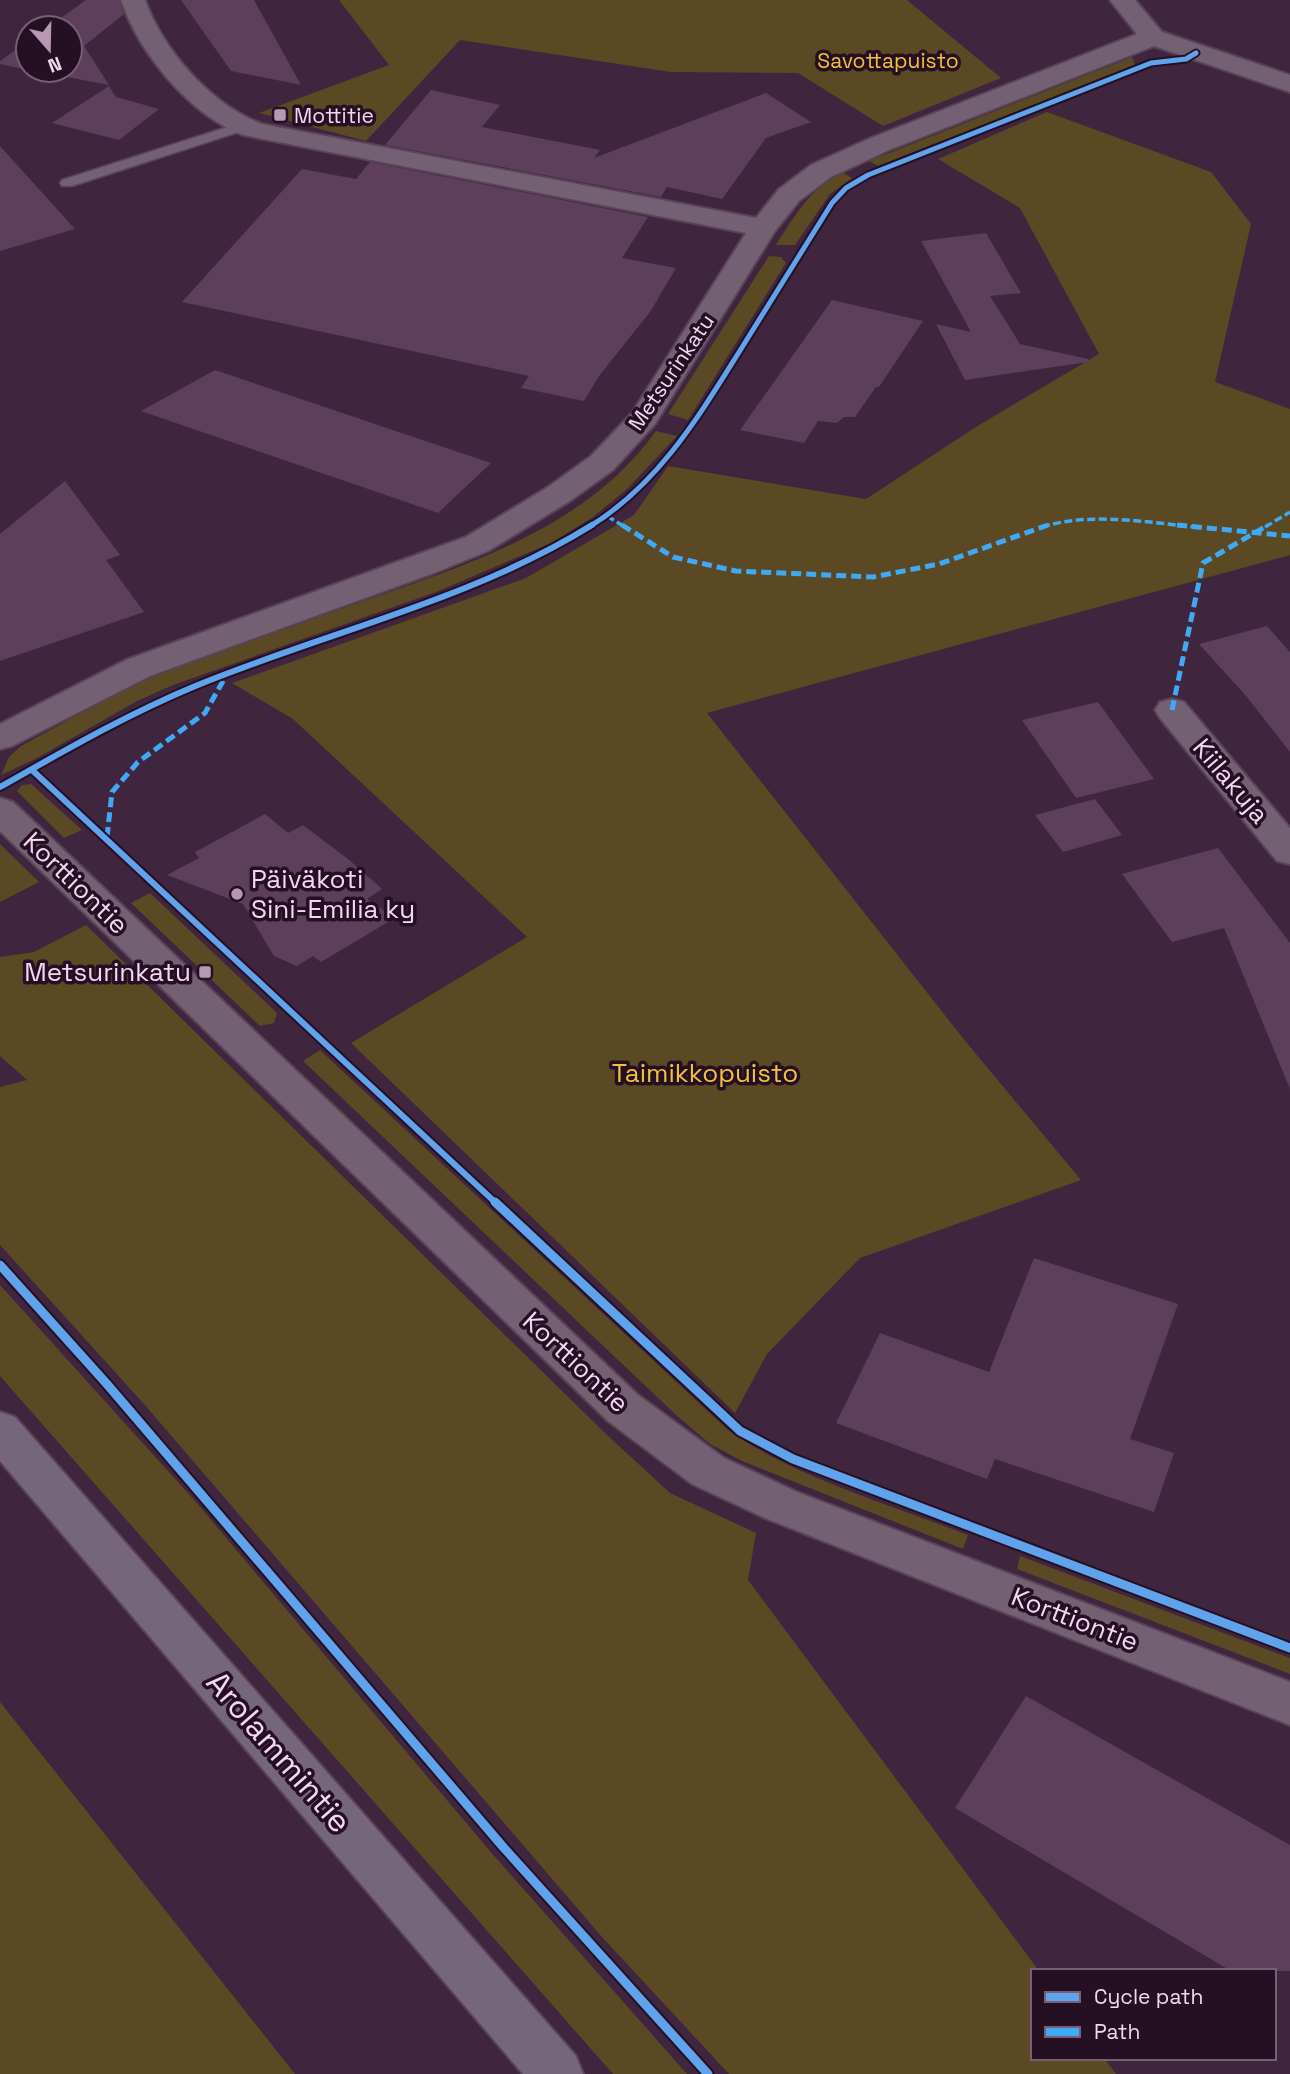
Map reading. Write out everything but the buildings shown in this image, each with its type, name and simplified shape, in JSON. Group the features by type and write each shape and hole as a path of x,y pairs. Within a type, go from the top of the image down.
{"street":[{"path":"133,0 148,33 168,62 205,97 243,126 763,228"},
{"path":"1122,0 1153,37 1290,84"},
{"name":"Metsurinkatu","path":"0,738 138,668 424,566 477,544 559,495 602,463 644,418 763,228 803,183 840,161 1153,37"},
{"name":"Kiilakuja","path":"1171,710 1290,852"},
{"name":"Korttiontie","path":"0,810 624,1408 708,1471 781,1505 1290,1704"},
{"name":"Arolammintie","path":"0,1430 557,2074"}],"lane":[{"path":"67,183 243,126"}],"green space":[{"name":"Savottapuisto","path":"339,0 907,0 1001,78 883,126 798,73 671,72 460,40 366,141 259,113 389,65"},
{"path":"1132,57 1135,65 1100,79 878,166 869,161"},
{"name":"Taimikkopuisto","path":"1047,112 1211,172 1251,224 1215,382 1290,409 1290,555 707,713 966,1042 1081,1180 860,1258 767,1354 735,1413 351,1043 527,937 293,719 232,683 526,578 634,515 668,466 866,499 979,425 1099,354 1020,208 938,159"},
{"path":"842,172 852,178 830,194 795,245 776,245 812,195"},
{"path":"769,256 781,257 786,263 688,420 668,414"},
{"path":"656,431 677,436 627,489 593,517 551,543 436,592 173,685 137,701 39,757 1,775 9,757 21,746 121,691 162,673 440,574 521,540 595,494 628,465"},
{"path":"31,784 82,830 64,838 17,791 22,785"},
{"path":"0,844 39,882 0,902"},
{"path":"150,893 277,1013 274,1023 260,1026 131,903"},
{"path":"86,925 606,1434 670,1493 756,1533 748,1580 1038,1969 1031,1969 1031,2060 1106,2060 1116,2074 729,2074 602,1937 144,1404 0,1245 0,1087 27,1080 0,1056 0,957 34,952"},
{"path":"320,1050 728,1430 754,1447 813,1476 968,1535 963,1549 742,1461 710,1444 675,1414 303,1061"},
{"path":"0,1285 196,1502 489,1850 687,2074 613,2074 0,1376"},
{"path":"1020,1556 1290,1658 1290,1674 1017,1569"},
{"path":"0,1702 295,2074 0,2074"}],"marked path":[{"path":"1172,710 1203,563 1290,512"},
{"path":"607,516 673,557 736,571 873,577 939,564 1015,535 1065,520 1134,521 1290,536"},
{"path":"107,837 112,792 138,762 205,713 227,674"}],"cycle path":[{"path":"0,787 120,719 195,686 484,581 565,542 607,516 657,472 690,430 832,203 846,188 868,175 1151,63 1186,59 1196,53"},
{"path":"32,770 740,1431 793,1459 1290,1648"},
{"path":"0,1265 106,1383 504,1848 708,2074"}],"place":[{"name":"Mottitie","path":"280,115"},
{"name":"Päiväkoti Sini-Emilia ky","path":"237,894"},
{"name":"Metsurinkatu","path":"205,972"}]}
